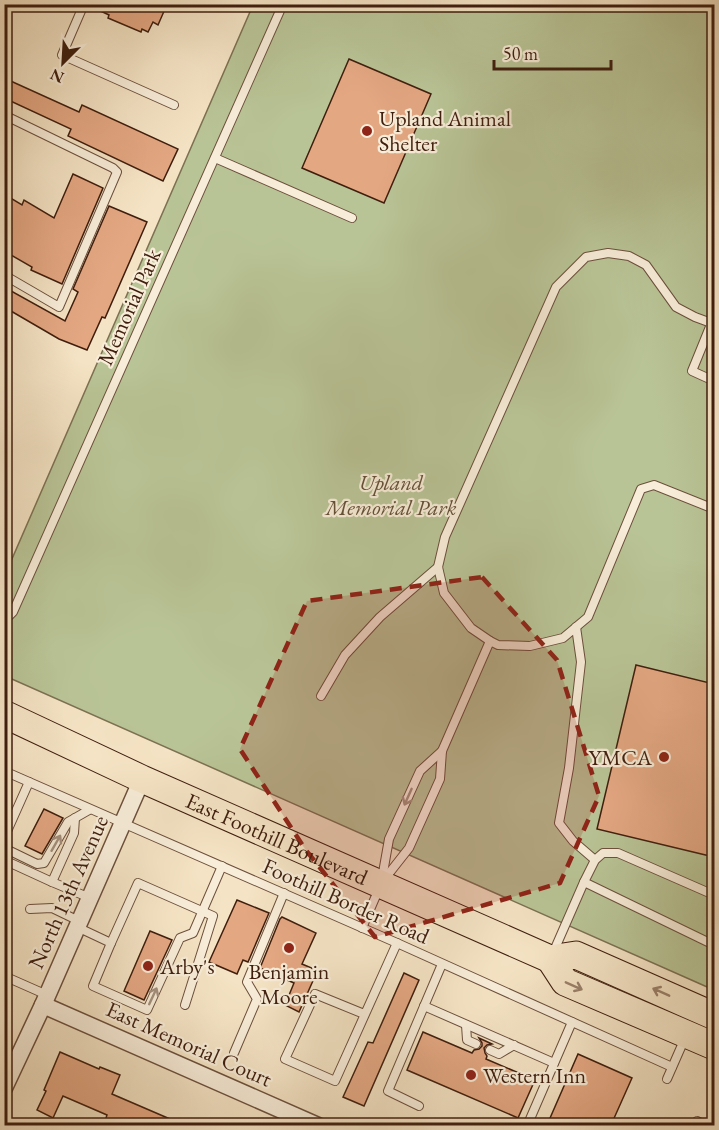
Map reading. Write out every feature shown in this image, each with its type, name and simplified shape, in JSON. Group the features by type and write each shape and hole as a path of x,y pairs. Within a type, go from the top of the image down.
{"main road":[{"name":"East Foothill Boulevard","path":"4,714 142,779 550,959 576,955 714,1016"},
{"path":"550,959 565,982 714,1046"}],"street":[{"name":"North 13th Avenue","path":"4,1089 142,779"},
{"name":"East Memorial Court","path":"45,1000 318,1125"}],"lane":[{"path":"84,4 62,55 174,105"},
{"name":"Memorial Park","path":"4,621 13,612 283,4"},
{"path":"4,115 117,172 59,307 4,275"},
{"path":"215,158 352,219"},
{"path":"714,381 692,371 714,322 695,317 676,307 646,265 629,256 608,253 586,257 556,287 445,537 438,567 444,593 471,628 498,645 530,646 563,638 588,616 641,489 654,485 714,510"},
{"path":"321,696 345,655 380,617 438,567"},
{"path":"576,627 581,662 569,768 559,824 573,841 595,860"},
{"path":"381,884 409,848 440,779 442,751 490,641"},
{"path":"362,928 381,884 389,839 420,771 442,751"},
{"name":"Foothill Border Road","path":"4,771 397,943 672,1067"},
{"path":"4,838 29,782"},
{"path":"4,848 37,864 44,863 71,820 89,810"},
{"path":"52,882 74,833 71,820"},
{"path":"550,959 595,860 603,854 618,853 714,895"},
{"path":"4,860 90,898"},
{"path":"186,1005 213,916 202,911 138,883 93,986 147,1010 180,938 193,933 202,911 222,866"},
{"path":"584,882 714,945"},
{"path":"234,1053 257,999 247,982 284,893"},
{"path":"30,909 52,908 111,943"},
{"path":"364,1014 315,994 285,1059 335,1081 397,943"},
{"path":"418,1106 388,1090 442,964"},
{"path":"4,976 45,1000"},
{"path":"424,1006 554,1063"},
{"path":"526,1125 572,1022"},
{"path":"466,1025 467,1040 476,1044"},
{"path":"667,1079 686,1034"},
{"path":"490,1050 499,1054 514,1045"},
{"path":"695,1125 697,1121 706,1125"}],"highlighted area":[{"path":"482,577 557,660 599,796 560,883 375,937 305,849 240,749 307,601"}],"green space":[{"name":"Upland Memorial Park","path":"253,5 714,5 714,990 5,676 5,575"}],"building":[{"path":"90,4 154,4 165,9 158,25 153,22 148,32 142,29 141,32 108,18 109,15"},
{"name":"Upland Animal Shelter","path":"349,59 431,94 384,203 302,168"},
{"path":"4,78 79,112 82,105 178,149 163,181 68,136 71,129 4,98"},
{"path":"73,174 103,188 62,284 31,270 32,267 4,251 4,194 22,205 24,200 54,218"},
{"path":"109,206 147,222 105,318 102,317 87,350 59,339 4,307 4,287 65,321 78,292 73,289"},
{"name":"YMCA","path":"636,665 714,684 714,857 597,829"},
{"path":"44,809 63,818 42,854 25,846"},
{"path":"237,900 269,913 248,962 243,960 237,974 209,962"},
{"name":"Benjamin Moore","path":"282,917 316,933 302,964 314,969 316,974 299,1012 285,1005 294,983 260,968"},
{"name":"Arby's","path":"150,931 172,940 144,1000 124,991"},
{"path":"404,973 419,980 364,1106 343,1097 368,1042 373,1043"},
{"name":"Western Inn","path":"423,1032 472,1053 482,1046 479,1038 492,1044 484,1048 486,1059 535,1080 518,1118 407,1070"},
{"path":"60,1052 99,1069 100,1067 120,1075 112,1094 184,1125 114,1125 105,1121 107,1115 63,1096 53,1118 37,1110"},
{"path":"578,1054 632,1078 611,1125 547,1125"}],"place":[{"name":"Upland Animal Shelter","path":"367,131"},
{"name":"YMCA","path":"664,757"},
{"name":"Benjamin Moore","path":"289,948"},
{"name":"Arby's","path":"148,966"},
{"name":"Western Inn","path":"471,1075"}]}
